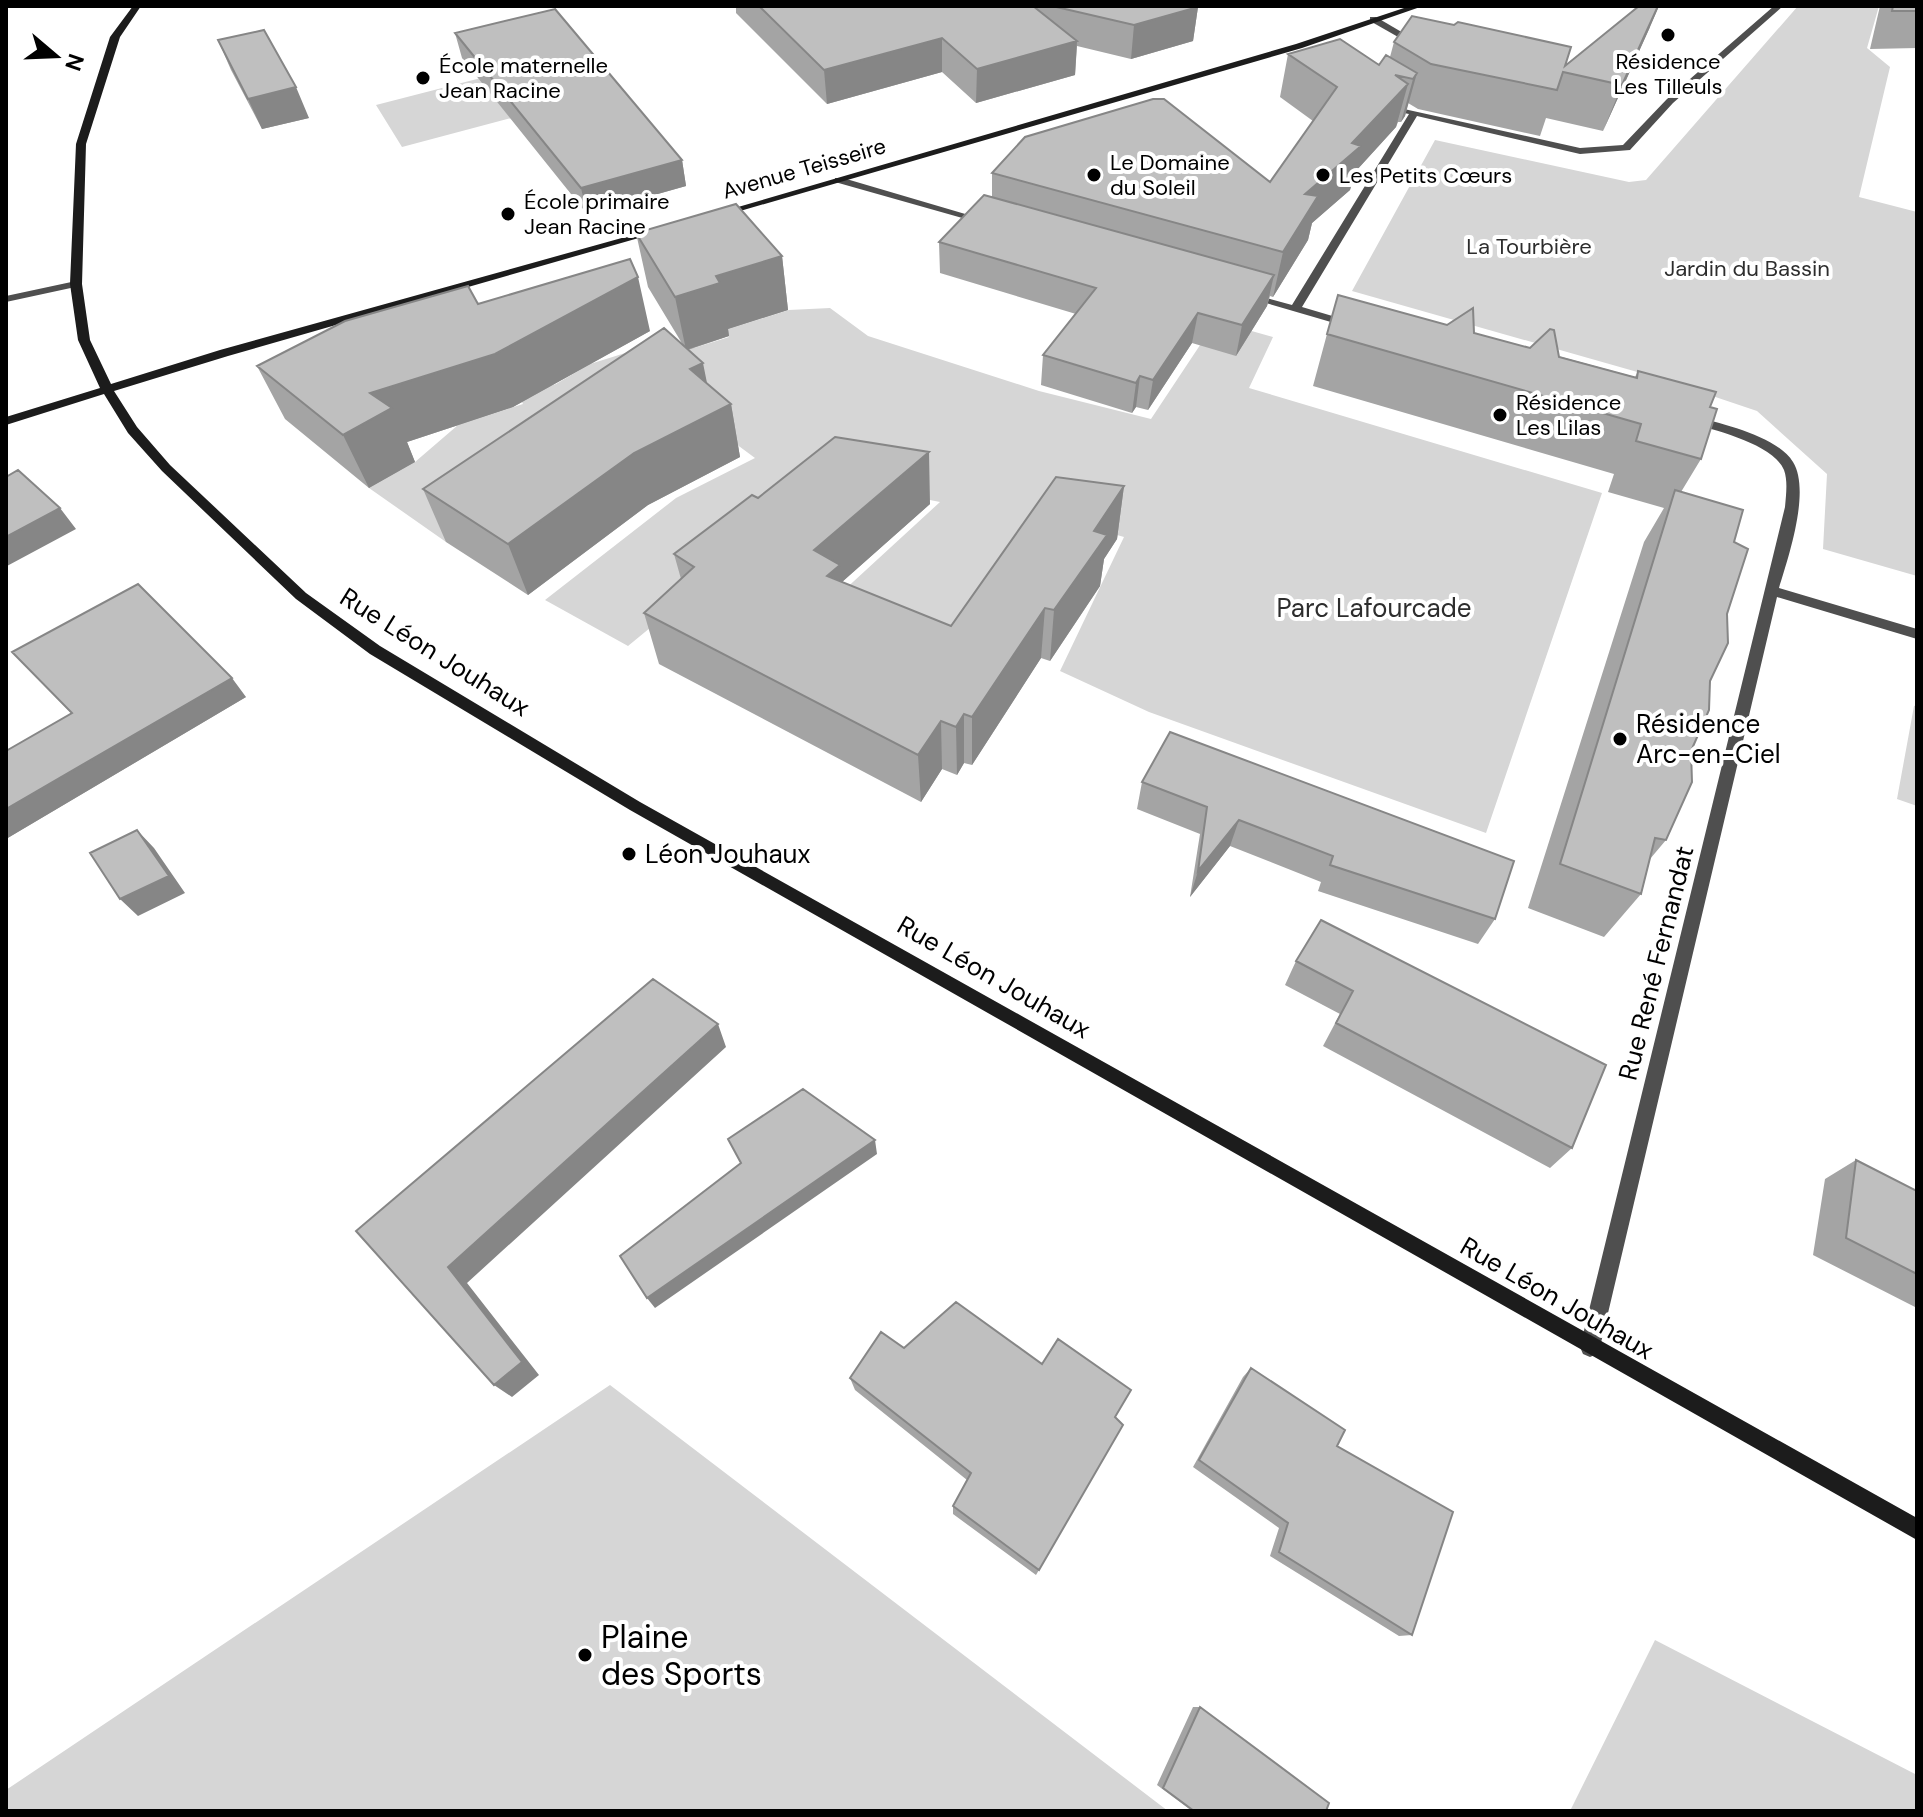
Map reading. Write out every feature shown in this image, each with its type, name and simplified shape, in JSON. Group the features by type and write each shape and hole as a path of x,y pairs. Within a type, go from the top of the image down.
{"street":[{"name":"Rue Léon Jouhaux","path":"137,6 115,37 81,144 76,284 84,340 107,389 132,430 166,468 301,596 375,650 635,806 1917,1530"},
{"name":"Avenue Teisseire","path":"712,216 1299,46 1419,6"},
{"path":"1393,103 1414,114 1580,151 1626,148 1670,101 1779,6"},
{"path":"1373,19 1423,48"},
{"path":"1299,46 1311,54"},
{"path":"1295,309 1414,114"},
{"path":"839,180 996,224"},
{"path":"6,421 107,389 666,229"},
{"path":"6,299 76,284"},
{"path":"1240,293 1370,330"},
{"name":"Rue René Fernandat","path":"1590,1347 1795,486 1788,464 1762,444 1673,414"},
{"path":"1772,591 1917,634"}],"green space":[{"name":"Jardin du Bassin","path":"1798,6 1879,6 1867,48 1890,67 1859,197 1917,212 1917,576 1823,549 1827,474 1757,411 1662,379 1352,291 1435,140 1629,182 1646,180"},
{"path":"566,56 598,95 402,147 376,105"},
{"name":"Parc Lafourcade","path":"830,308 868,336 1039,391 1151,419 1216,321 1273,337 1249,388 1602,493 1486,833 1149,712 1060,671 1124,537 1041,513 940,646 841,593 940,502 830,480 628,646 545,600 676,498 755,458 678,401 576,451 446,542 369,488 415,462 458,425 523,404 519,396 556,384 590,364 667,340 673,349 690,344 694,348 729,337 725,330 789,310"},
{"path":"1917,705 1917,806 1897,799 1914,706"},
{"name":"Plaine des Sports","path":"610,1385 1168,1811 6,1811 6,1790"},
{"path":"1655,1640 1917,1775 1917,1811 1570,1811"}],"building":[{"path":"759,6 1033,6 1077,41 977,69 942,38 824,70"},
{"path":"1052,6 1196,6 1198,7 1134,25"},
{"path":"1639,6 1658,6 1622,85 1563,72 1557,90 1431,64 1394,42 1412,16 1454,25 1458,22 1571,47 1565,66"},
{"path":"1893,6 1917,6 1917,11 1892,11"},
{"path":"555,9 682,160 581,188 455,33"},
{"path":"264,30 296,87 248,99 218,40"},
{"path":"1340,39 1379,65 1386,55 1417,73 1413,79 1395,75 1408,84 1352,143 1361,146 1305,194 1318,196 1283,252 992,173 1025,137 1153,99 1164,99 1270,182 1337,87 1288,54"},
{"path":"984,195 1274,275 1242,325 1198,313 1153,380 1140,376 1136,383 1043,355 1096,288 939,242"},
{"path":"736,204 782,256 716,276 720,283 675,297 636,233"},
{"path":"630,259 638,277 495,354 370,393 392,408 343,435 257,366 345,321 468,286 478,304"},
{"path":"1338,295 1447,325 1473,308 1474,333 1530,348 1550,329 1554,330 1559,357 1637,378 1638,371 1716,392 1710,407 1717,409 1701,459 1636,441 1641,424 1327,334"},
{"path":"664,328 703,363 690,369 731,404 634,453 508,544 423,489"},
{"path":"835,437 929,452 814,550 840,565 827,576 951,626 1056,477 1124,486 1094,531 1107,535 1054,610 1045,608 972,717 964,714 956,727 941,721 918,755 644,613 694,567 674,554 752,495 758,498"},
{"path":"18,470 60,508 6,537 6,477"},
{"path":"1675,490 1743,510 1734,542 1748,549 1727,614 1728,643 1710,681 1709,710 1691,751 1692,782 1666,840 1655,838 1641,894 1560,864"},
{"path":"138,584 232,678 6,809 6,751 72,713 12,652"},
{"path":"1170,732 1514,861 1495,919 1330,865 1333,856 1239,820 1198,871 1207,807 1142,782"},
{"path":"137,830 169,876 120,899 90,853"},
{"path":"1321,920 1606,1065 1572,1148 1336,1023 1353,991 1296,961"},
{"path":"653,979 718,1024 448,1267 522,1362 494,1385 356,1231"},
{"path":"803,1089 875,1140 647,1298 620,1256 741,1163 728,1139"},
{"path":"1856,1160 1917,1191 1917,1274 1846,1238"},
{"path":"956,1302 1042,1364 1058,1339 1131,1390 1115,1417 1123,1425 1039,1570 953,1506 971,1473 850,1378 881,1332 904,1348"},
{"path":"1251,1368 1345,1430 1337,1446 1453,1512 1412,1635 1279,1552 1288,1523 1199,1460"},
{"path":"1200,1707 1329,1803 1326,1811 1194,1811 1163,1788"}],"place":[{"name":"Résidence Les Tilleuls","path":"1668,35"},
{"name":"École maternelle Jean Racine","path":"423,78"},
{"name":"Le Domaine du Soleil","path":"1094,175"},
{"name":"Les Petits Cœurs","path":"1323,175"},
{"name":"École primaire Jean Racine","path":"508,214"},
{"name":"Résidence Les Lilas","path":"1500,415"},
{"name":"Résidence Arc-en-Ciel","path":"1620,739"},
{"name":"Léon Jouhaux","path":"629,854"},
{"name":"Plaine des Sports","path":"585,1655"}],"park label":[{"name":"La Tourbière","path":"1529,246"}]}
